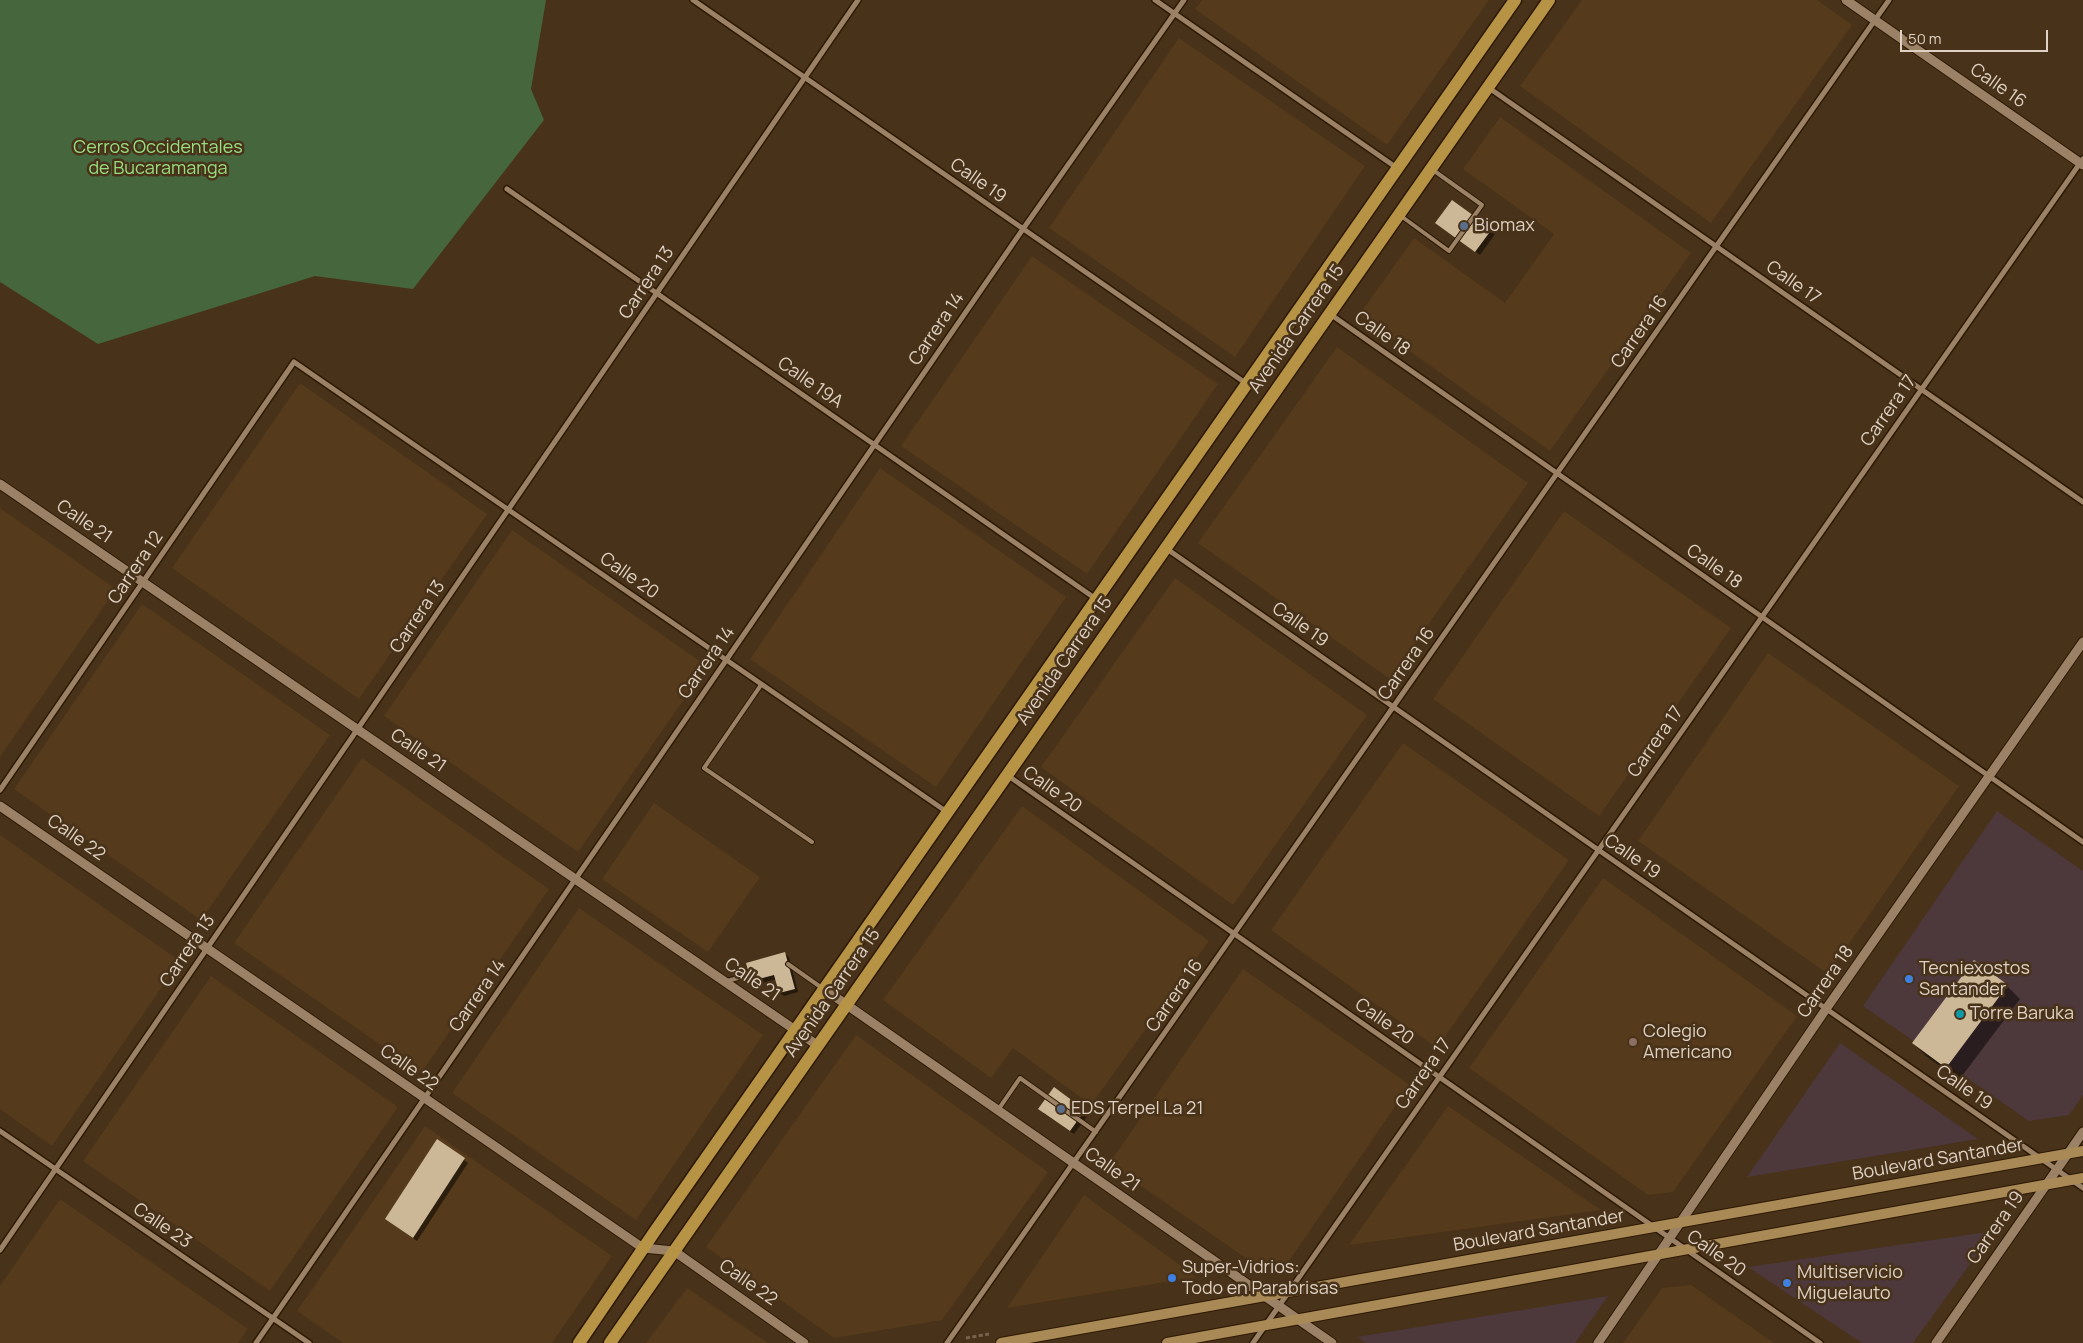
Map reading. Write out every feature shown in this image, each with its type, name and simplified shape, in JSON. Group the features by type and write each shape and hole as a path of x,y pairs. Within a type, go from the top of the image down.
{"main road":[{"name":"Avenida Carrera 15","path":"579,1343 643,1248 1515,0"},
{"name":"Avenida Carrera 15","path":"610,1343 1549,0"},
{"name":"Boulevard Santander","path":"1001,1343 2083,1151"},
{"path":"1167,1343 1658,1253 2083,1178"}],"street":[{"name":"Calle 19","path":"692,0 1247,384"},
{"name":"Carrera 13","path":"0,1250 858,0"},
{"path":"1155,0 1398,168"},
{"name":"Carrera 14","path":"256,1343 1023,229 1184,0"},
{"name":"Calle 16","path":"1846,0 2082,162"},
{"name":"Carrera 16","path":"947,1343 1889,0"},
{"name":"Calle 17","path":"1488,87 2083,502"},
{"name":"Carrera 17","path":"1253,1343 2082,162"},
{"name":"Calle 19A","path":"507,189 1097,599"},
{"name":"Calle 18","path":"1329,314 2083,842"},
{"name":"Calle 20","path":"294,362 947,813"},
{"name":"Carrera 12","path":"0,790 294,362"},
{"name":"Calle 21","path":"0,484 817,1045"},
{"name":"Calle 19","path":"1165,548 2083,1188"},
{"name":"Carrera 18","path":"1598,1343 1826,1009 2083,642"},
{"name":"Calle 20","path":"1007,775 1820,1343"},
{"name":"Calle 22","path":"0,806 643,1248"},
{"name":"Calle 21","path":"824,989 1332,1343"},
{"name":"Calle 23","path":"0,1131 309,1343"},
{"name":"Carrera 19","path":"1936,1343 2083,1132"},
{"path":"643,1248 674,1250"},
{"name":"Calle 22","path":"674,1250 804,1343"}],"lane":[{"path":"1399,215 1449,251 1482,205 1431,169"},
{"path":"762,684 704,768 812,842"},
{"path":"788,964 824,989"},
{"path":"725,982 749,975"},
{"path":"998,1110 1020,1078 1096,1132"}],"shaded area":[{"path":"1202,0 1489,0 1387,145 1195,9"},
{"path":"1582,0 1817,0 1852,25 1711,223 1520,86"},
{"path":"1179,38 1365,166 1235,357 1049,228"},
{"path":"1500,117 1691,253 1550,451 1359,315 1414,238 1505,303 1554,234 1463,169"},
{"path":"1032,256 1218,384 1087,574 901,446"},
{"path":"1337,347 1528,483 1390,679 1198,543"},
{"path":"300,383 487,514 359,699 172,568"},
{"path":"880,468 1066,597 936,787 750,659"},
{"path":"0,508 116,589 0,757"},
{"path":"1564,511 1731,628 1599,816 1433,699"},
{"path":"512,530 707,666 578,852 384,716"},
{"path":"1175,578 1367,715 1233,905 1041,767"},
{"path":"142,604 330,735 201,920 14,789"},
{"path":"1768,653 1959,786 1828,974 1638,841"},
{"path":"1403,743 1569,860 1437,1048 1271,930"},
{"path":"362,758 549,889 421,1073 234,943"},
{"path":"654,803 760,877 708,952 602,879"},
{"path":"1022,806 1209,941 1091,1105 1013,1048 991,1078 883,1000"},
{"path":"1997,811 2083,871 2083,1095 2069,1115 2029,1121 1863,1006"},
{"path":"0,835 180,961 52,1146 0,1109"},
{"name":"Colegio Americano","path":"1603,878 1797,1016 1673,1192 1648,1195 1469,1068"},
{"path":"579,908 763,1035 636,1220 452,1093"},
{"path":"1243,969 1410,1085 1287,1264 1262,1269 1109,1164"},
{"path":"211,976 398,1107 270,1291 83,1161"},
{"path":"856,1035 1048,1172 942,1320 834,1338 706,1247"},
{"path":"1840,1043 1978,1139 1747,1177"},
{"path":"1448,1106 1601,1210 1349,1245"},
{"path":"425,1126 612,1256 552,1343 343,1343 297,1311"},
{"path":"1084,1195 1196,1277 1007,1308"},
{"path":"60,1199 248,1329 238,1343 0,1343 0,1286"},
{"path":"1994,1231 1913,1343 1862,1343 1748,1267"},
{"path":"1691,1285 1774,1343 1623,1343 1662,1288"},
{"path":"687,1288 768,1343 646,1343"},
{"path":"1608,1296 1575,1343 1366,1343 1357,1337"}],"green space":[{"name":"Cerros Occidentales de Bucaramanga","path":"0,0 546,0 531,89 544,120 413,289 315,276 98,344 0,282"}],"building":[{"name":"Biomax","path":"1452,200 1492,229 1475,252 1435,223"},
{"path":"785,952 795,989 779,993 774,975 751,981 746,963"},
{"name":"Torre Baruka","path":"1974,960 2008,985 1946,1068 1912,1043"},
{"name":"EDS Terpel La 21","path":"1054,1087 1085,1110 1070,1131 1038,1109"},
{"path":"437,1139 465,1158 413,1238 385,1219"}],"place":[{"name":"Biomax","path":"1464,226"},
{"name":"Tecniexostos Santander","path":"1909,979"},
{"name":"Torre Baruka","path":"1960,1014"},
{"name":"Colegio Americano","path":"1633,1042"},
{"name":"EDS Terpel La 21","path":"1061,1109"},
{"name":"Super-Vidrios: Todo en Parabrisas","path":"1172,1278"},
{"name":"Multiservicio Miguelauto","path":"1787,1283"}]}
